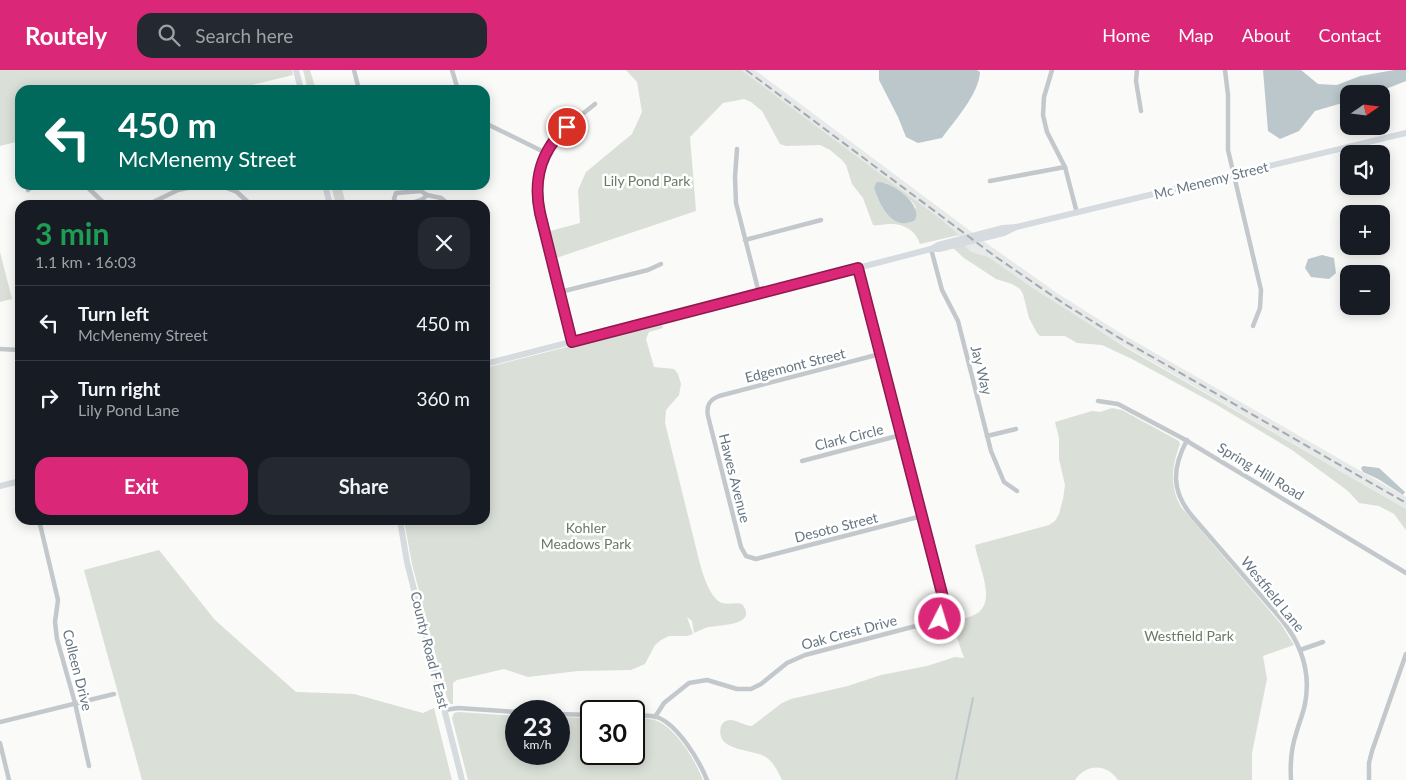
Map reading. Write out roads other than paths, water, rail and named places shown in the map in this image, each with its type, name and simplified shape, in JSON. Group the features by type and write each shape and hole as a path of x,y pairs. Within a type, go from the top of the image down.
{"street":[{"path":"296,70 300,85"},
{"path":"354,70 358,85"},
{"path":"452,70 456,85"},
{"path":"1052,70 1044,97 1043,115 1047,132 1065,167 1077,213"},
{"path":"1137,70 1136,81 1141,111"},
{"path":"1224,70 1228,95 1228,150 1261,290 1260,308 1253,326"},
{"path":"572,342 538,200 539,173 546,153 560,133 596,104"},
{"path":"490,125 546,153"},
{"name":"Mc Menemy Street","path":"490,363 932,249 939,249 1004,233 1016,227 1406,133"},
{"path":"737,149 735,192 759,293"},
{"path":"990,181 1065,167"},
{"path":"90,190 101,200"},
{"path":"157,200 178,190"},
{"path":"232,190 246,200"},
{"path":"394,200 398,192 420,190 443,200"},
{"path":"422,200 427,194"},
{"path":"746,240 821,220"},
{"name":"Jay Way","path":"932,249 942,290 956,317 987,436 1002,480 1017,491"},
{"path":"560,292 648,270 661,264"},
{"path":"858,268 922,516"},
{"path":"0,349 15,350"},
{"name":"Edgemont Street","path":"716,397 880,354"},
{"name":"Hawes Avenue","path":"716,397 708,405 708,416 742,550 748,558 756,559"},
{"name":"Spring Hill Road","path":"1098,401 1118,404 1187,440 1406,573"},
{"path":"987,436 1016,429"},
{"name":"Clark Circle","path":"802,461 901,435"},
{"name":"Westfield Lane","path":"1187,440 1178,458 1176,471 1176,484 1182,502 1282,620 1295,638 1306,668 1304,708 1293,745 1291,780"},
{"path":"0,486 15,482"},
{"name":"Desoto Street","path":"756,559 922,516"},
{"name":"Oak Crest Drive","path":"655,717 664,703 682,687 693,681 709,680 741,690 751,689 761,684 787,663 803,656 939,620 945,616 946,609 922,516"},
{"name":"Colleen Drive","path":"40,525 58,600 55,631 75,703 89,766"},
{"name":"County Road F East","path":"401,525 407,562 462,780"},
{"path":"1300,650 1323,642"},
{"path":"1369,780 1372,748 1406,654"},
{"path":"0,722 114,694"},
{"path":"445,710 456,708 505,711"},
{"path":"645,717 655,717 670,726 699,762 707,780"},
{"path":"0,743 9,780"}],"waterway":[{"path":"956,780 973,698"}],"railway":[{"path":"746,70 996,257 1063,303 1116,336 1406,503"}],"park label":[{"name":"Lily Pond Park","path":"647,180"},
{"name":"Kohler Meadows Park","path":"586,536"},
{"name":"Westfield Park","path":"1189,635"}]}
